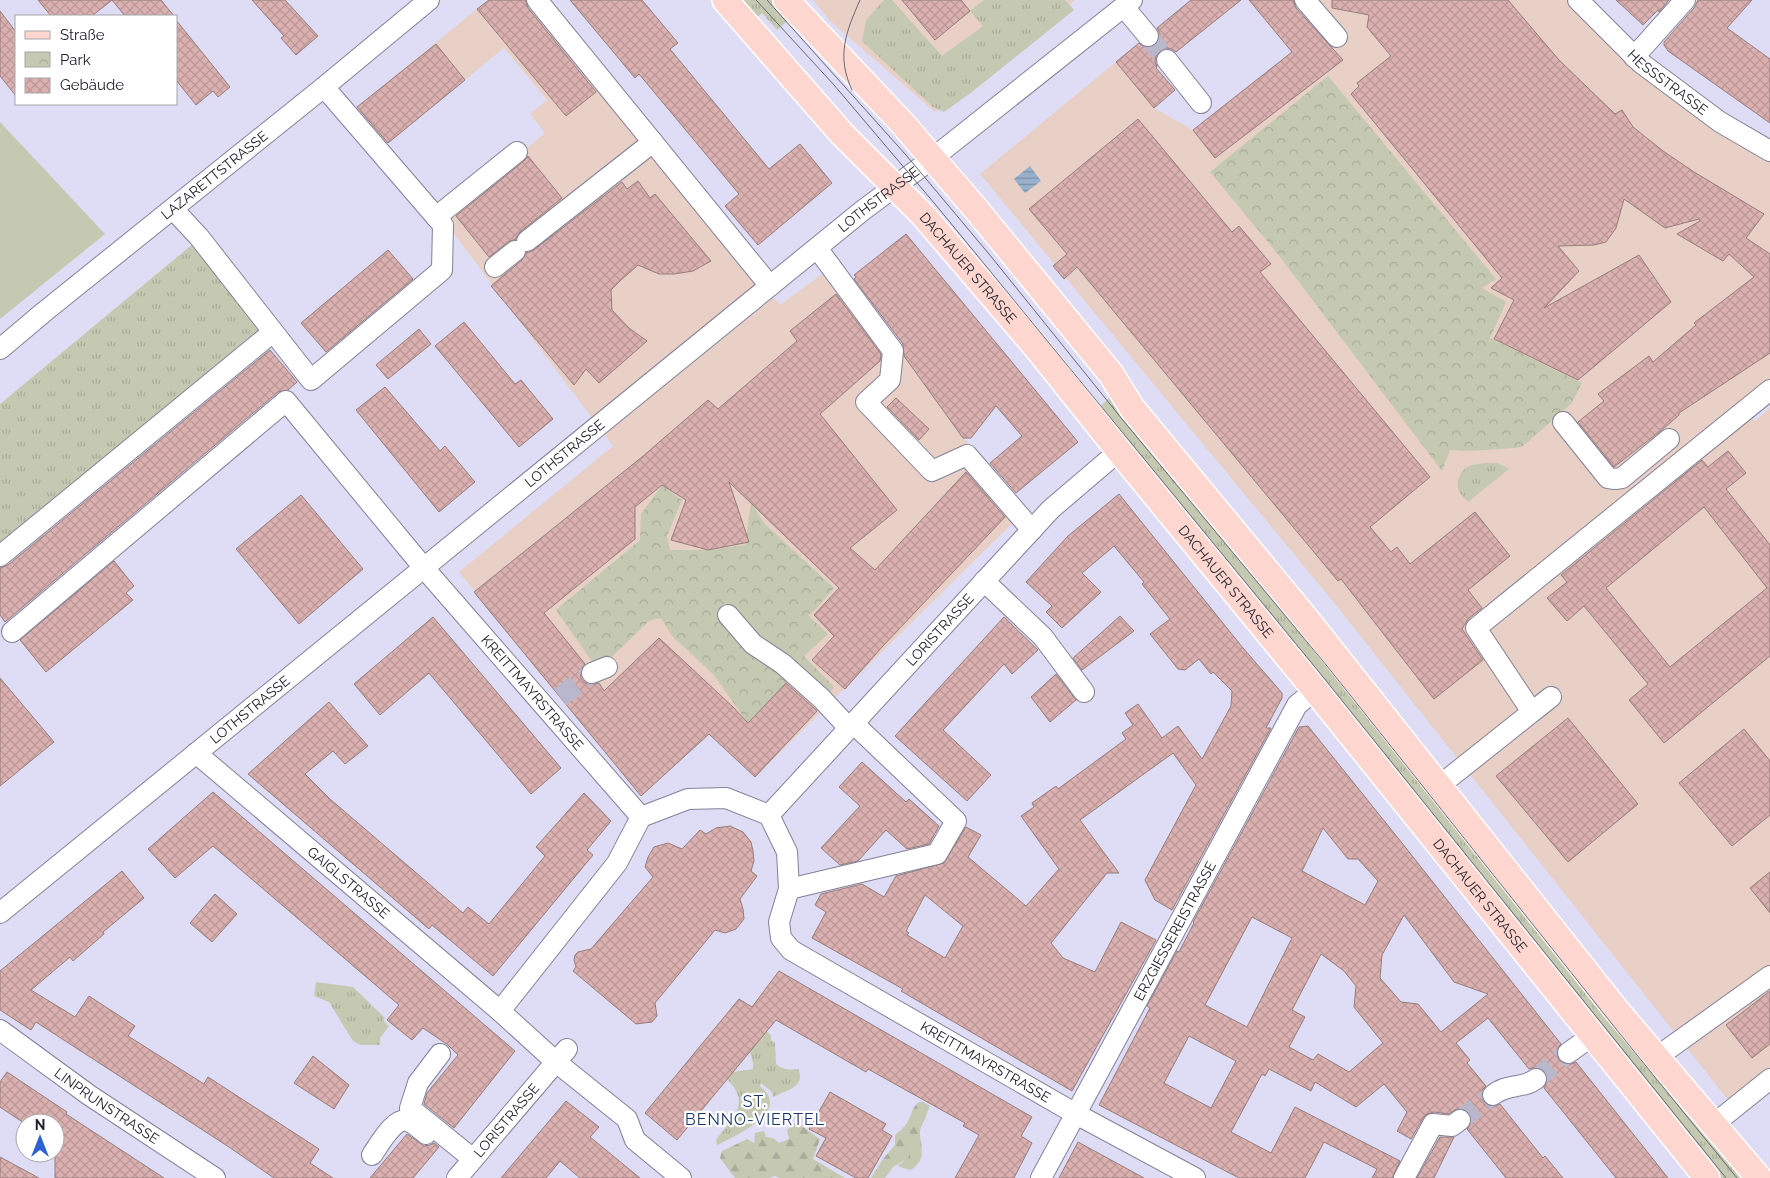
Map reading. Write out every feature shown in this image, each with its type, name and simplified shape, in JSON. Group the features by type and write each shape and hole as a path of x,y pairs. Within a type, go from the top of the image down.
{"main road":[{"name":"DACHAUER STRASSE","path":"725,0 842,134 926,219 1036,347 1315,690 1707,1178"},
{"path":"786,0 869,86 932,158 1112,374 1132,408 1304,616 1618,1012 1759,1178"}],"street":[{"path":"537,0 770,286"},
{"path":"1305,0 1337,37"},
{"name":"HESSSTRASSE","path":"1578,0 1634,56 1720,122 1770,150"},
{"path":"1634,56 1685,0"},
{"name":"LAZARETTSTRASSE","path":"0,349 324,88 420,3"},
{"path":"1128,3 1148,36"},
{"name":"LOTHSTRASSE","path":"0,913 817,248 1128,3"},
{"path":"1167,60 1201,103"},
{"path":"12,632 442,270 443,225 324,88"},
{"path":"495,267 653,142"},
{"path":"436,217 517,152"},
{"path":"173,209 199,238 311,380"},
{"path":"817,248 893,351 890,380 866,402 932,471 967,455 1032,530"},
{"path":"0,556 273,332"},
{"path":"1532,712 1476,628 1770,390"},
{"name":"KREITTMAYRSTRASSE","path":"286,401 424,568 553,703 641,817"},
{"path":"1563,422 1608,478 1622,478 1668,439"},
{"name":"LORISTRASSE","path":"768,815 1051,509 1119,451"},
{"path":"984,581 1042,637 1084,692"},
{"path":"728,615 752,644 783,664 822,700 855,722 954,800"},
{"name":"ERZGIESSEREISTRASSE","path":"1041,1178 1297,705 1315,690"},
{"path":"1439,786 1551,697"},
{"path":"500,1011 546,962 617,863 641,817 688,799 726,798 768,815 787,852 789,889 938,854 956,820 855,722"},
{"name":"GAIGLSTRASSE","path":"196,753 500,1011 561,1055 632,1113 636,1140 681,1178"},
{"name":"KREITTMAYRSTRASSE","path":"789,889 779,938 1076,1114 1195,1178"},
{"path":"1657,1057 1770,976"},
{"name":"LINPRUNSTRASSE","path":"0,1030 89,1095 215,1178"},
{"path":"1568,1053 1592,1036"},
{"path":"440,1054 418,1083 410,1108 465,1168"},
{"name":"LORISTRASSE","path":"465,1168 561,1055"},
{"path":"1714,1124 1770,1078"},
{"path":"1493,1095 1501,1089 1530,1084 1536,1079"},
{"path":"372,1155 393,1126 402,1120 409,1120 465,1168"},
{"path":"1404,1178 1433,1124 1452,1126 1460,1120"}],"shaded area":[{"path":"488,0 532,0 780,305 832,267 908,353 978,458 1027,509 755,777 709,734 641,796 459,572 613,446 443,219 545,133 530,114 547,100 504,48 387,144 357,107"},
{"path":"813,0 1075,0 935,112 829,20"},
{"path":"1294,0 1572,0 1770,160 1770,380 1740,404 1755,421 1770,408 1770,1067 1728,1100 1331,599 980,174 1116,62 1154,108 1193,130 1215,157 1342,60"}],"green space":[{"path":"738,0 773,0 790,19 777,30 762,13 754,20"},
{"path":"884,0 892,0 942,56 983,26 970,11 984,0 1065,0 1074,10 972,92 944,112 933,107 862,41 866,20"},
{"path":"1328,76 1496,279 1482,288 1506,302 1490,338 1582,383 1571,404 1523,446 1466,451 1450,450 1442,471 1277,253 1210,172"},
{"path":"0,122 105,234 0,319"},
{"path":"194,243 265,328 0,544 0,404"},
{"path":"1113,395 1744,1178 1719,1178 1097,409"},
{"path":"1482,463 1497,463 1509,469 1468,502 1458,488 1458,479 1462,472 1469,466"},
{"path":"662,485 682,500 667,536 670,550 708,550 745,545 751,503 765,524 834,588 815,610 808,615 828,634 804,656 834,687 819,708 788,680 748,723 713,674 672,636 661,618 649,621 598,670 556,610 640,540 641,514"},
{"path":"316,982 353,987 385,1018 383,1020 389,1026 380,1038 380,1045 361,1045 353,1041 329,1002 314,996"},
{"path":"766,1031 771,1035 771,1040 775,1043 776,1064 787,1069 798,1069 800,1080 789,1090 773,1097 772,1092 761,1083 760,1086 770,1100 769,1108 749,1128 717,1145 716,1140 733,1118 739,1103 734,1088 727,1079 733,1072 753,1069 750,1051"},
{"path":"919,1102 930,1106 920,1130 920,1144 917,1149 909,1152 908,1158 893,1167 885,1178 871,1178 895,1145 895,1135 906,1125 913,1109"},
{"path":"796,1122 820,1139 813,1159 845,1178 779,1178 775,1176 769,1178 735,1178 720,1158 722,1151 747,1139 754,1143 755,1133 764,1131 766,1137 773,1138 779,1143 789,1139 787,1130"},
{"path":"920,1137 922,1152 918,1164 910,1170 900,1167 898,1165 903,1162 909,1152 920,1144"}],"water":[{"path":"1030,166 1041,181 1025,193 1014,179"}],"building":[{"path":"38,0 112,0 93,15 50,15"},
{"path":"112,0 161,0 173,15 124,15"},
{"path":"252,0 285,0 318,36 296,55 281,38 284,36"},
{"path":"489,0 525,0 528,8 596,92 566,116 477,9"},
{"path":"570,0 642,0 678,43 670,49 769,169 800,144 832,183 758,245 725,206 739,194 639,74 635,78"},
{"path":"902,0 961,0 970,11 935,40"},
{"path":"1191,0 1241,0 1176,52 1166,48 1159,51 1155,61 1156,68 1175,90 1154,108 1116,62 1139,43 1149,48 1155,45 1159,40 1160,34 1157,28"},
{"path":"1249,0 1293,0 1296,8 1343,60 1215,158 1193,130 1292,52"},
{"path":"1332,0 1508,0 1559,60 1615,114 1622,110 1633,127 1663,151 1764,214 1746,238 1770,254 1770,353 1679,413 1663,429 1614,467 1578,422 1604,401 1598,394 1649,356 1653,362 1696,325 1694,323 1754,277 1729,254 1723,261 1677,234 1700,221 1699,219 1665,228 1624,199 1616,228 1606,242 1594,245 1558,246 1579,271 1544,308 1639,255 1671,302 1578,380 1494,339 1514,300 1491,288 1502,278 1351,94 1359,86 1357,83 1391,56 1367,27 1369,15 1332,8"},
{"path":"1616,0 1669,0 1659,12 1658,10 1643,25"},
{"path":"1698,0 1752,0 1727,28 1770,59 1770,123 1668,51 1664,45 1664,42 1694,8"},
{"path":"0,11 15,31 15,95 0,76"},
{"path":"178,22 230,87 218,97 213,91 196,105 178,82"},
{"path":"436,44 465,80 388,143 357,107"},
{"path":"1138,119 1232,232 1239,226 1271,264 1260,272 1430,477 1370,527 1391,552 1397,547 1410,564 1475,512 1510,556 1468,590 1482,608 1468,619 1462,629 1483,660 1434,699 1341,579 1338,581 1077,267 1064,279 1053,266 1067,254 1029,209"},
{"path":"528,156 562,198 520,232 516,239 508,242 489,257 456,216"},
{"path":"638,181 650,198 655,194 711,261 693,271 674,274 659,274 638,265 621,280 611,290 612,310 629,328 647,341 599,383 586,369 574,385 491,286 522,260 526,253 534,250 622,182 627,189"},
{"path":"906,234 1078,442 1016,493 990,463 1022,436 996,406 971,438 963,438 904,356 903,344 854,279 856,277 854,275"},
{"path":"388,250 413,279 326,352 301,323"},
{"path":"836,294 881,354 880,361 820,414 897,510 850,548 875,570 966,472 1005,517 882,647 845,689 812,660 834,636 814,615 839,588 729,482 749,542 708,550 671,540 686,500 662,485 635,507 635,539 544,613 585,664 580,671 581,678 590,685 599,683 604,691 659,638 748,723 786,683 817,711 755,777 709,734 641,796 474,592 642,457 708,400 718,409 797,341 790,331"},
{"path":"464,322 515,384 521,380 553,419 519,447 435,346"},
{"path":"419,329 431,344 388,379 376,365"},
{"path":"270,350 297,382 288,390 278,392 5,622 0,615 0,568 8,565"},
{"path":"385,387 440,451 445,446 475,482 439,512 356,410"},
{"path":"896,398 929,429 919,440 887,407"},
{"path":"1728,451 1746,473 1726,489 1770,545 1770,656 1664,743 1629,700 1648,684 1584,606 1567,621 1547,598 1567,582 1561,575 1702,460 1708,467","holes":["1704,507 1767,588 1670,667 1606,588"]},
{"path":"1119,494 1243,648 1282,693 1282,698 1266,728 1271,728 1172,910 1155,900 1145,880 1196,785 1173,753 1080,820 1119,873 1107,873 1051,943 1063,958 1095,972 1121,922 1156,940 1072,1091 901,991 903,989 812,938 826,912 815,905 821,894 862,884 884,897 896,876 944,863 966,827 981,835 968,857 1026,906 1059,869 1021,816 1034,807 1032,803 1056,786 1058,789 1126,739 1122,733 1133,725 1125,713 1138,704 1162,738 1178,726 1202,759 1231,706 1232,691 1213,672 1211,674 1199,659 1185,670 1178,669 1150,634 1170,619 1142,584 1144,582 1114,546 1082,573 1101,592 1062,628 1046,612 1052,606 1026,582 1068,536","holes":["925,895 963,926 945,958 907,935 909,933 906,931"]},
{"path":"301,495 363,569 299,624 236,549"},
{"path":"114,561 134,586 126,593 133,600 46,672 20,640"},
{"path":"1120,616 1134,631 1082,670 1073,658"},
{"path":"433,617 561,768 531,794 429,673 380,715 354,684"},
{"path":"1004,617 1038,650 1012,674 1004,664 943,730 991,775 967,801 895,736"},
{"path":"1056,674 1076,700 1050,722 1031,697"},
{"path":"0,678 54,742 0,786"},
{"path":"329,702 368,746 345,764 333,751 305,774 330,799 463,913 468,907 489,924 545,856 536,847 584,793 611,821 587,850 593,855 493,976 432,925 429,929 248,774"},
{"path":"1568,718 1638,804 1568,862 1496,776"},
{"path":"1308,726 1561,1044 1556,1054 1559,1060 1569,1065 1576,1062 1668,1178 1616,1178 1544,1088 1548,1079 1546,1072 1536,1067 1529,1069 1488,1018 1456,1043 1470,1060 1467,1063 1486,1086 1482,1090 1481,1096 1483,1101 1494,1107 1500,1104 1543,1158 1545,1156 1563,1178 1506,1178 1467,1129 1471,1124 1472,1118 1464,1109 1458,1108 1449,1114 1434,1112 1427,1114 1411,1139 1397,1131 1407,1112 1384,1084 1356,1107 1315,1082 1311,1091 1269,1069 1265,1076 1262,1074 1231,1132 1271,1153 1295,1107 1400,1161 1392,1178 1372,1178 1377,1169 1324,1142 1305,1178 1239,1178 1099,1105 1150,1008 1147,1006 1177,951 1179,952 1193,922 1299,727","holes":["1323,828 1348,859 1358,859 1378,881 1365,905 1302,871","1404,915 1454,982 1488,994 1441,1032 1418,1004 1401,1002 1380,978 1382,955","1252,917 1292,938 1247,1027 1205,1005","1321,954 1344,971 1356,986 1354,1007 1383,1043 1349,1072 1318,1054 1313,1060 1289,1047 1305,1017 1292,1010","1189,1036 1236,1061 1211,1108 1164,1083"]},
{"path":"1744,729 1770,761 1770,815 1732,846 1679,783"},
{"path":"862,762 906,802 909,799 939,826 929,844 907,849 886,830 858,861 840,865 821,848 860,806 839,787"},
{"path":"213,792 515,1051 454,1128 424,1104 427,1093 458,1055 448,1045 423,1028 412,1040 387,1020 399,1005 213,846 175,878 148,849"},
{"path":"730,826 743,832 751,842 754,861 751,871 757,876 740,899 744,919 736,929 725,933 715,930 655,1003 657,1016 652,1022 636,1024 573,971 576,967 575,955 578,952 591,949 653,877 645,867 654,847 668,843 682,849 700,830 706,834 716,828"},
{"path":"122,871 144,898 103,932 104,934 73,961 70,957 31,990 75,1017 89,996 135,1026 128,1036 204,1084 208,1077 319,1149 310,1163 333,1178 274,1178 36,1022 31,1030 0,1010 0,971"},
{"path":"1770,872 1770,913 1750,888"},
{"path":"215,894 237,914 212,942 190,923"},
{"path":"779,971 1032,1117 1021,1136 1032,1143 1014,1178 955,1178 979,1135 963,1126 965,1123 868,1069 866,1072 776,1020 677,1140 645,1113 739,999 752,1007"},
{"path":"1770,991 1770,1044 1752,1058 1726,1025"},
{"path":"313,1056 349,1085 334,1109 294,1083"},
{"path":"7,1072 67,1112 66,1114 164,1178 55,1178 55,1163 65,1163 65,1113 15,1113 15,1117 0,1107 0,1082"},
{"path":"830,1092 886,1124 882,1130 892,1136 868,1178 856,1178 816,1156 826,1138 809,1129"},
{"path":"566,1101 599,1127 590,1137 640,1178 580,1178 560,1161 546,1178 501,1178"},
{"path":"407,1134 424,1146 434,1143 439,1147 413,1178 370,1178"},
{"path":"1440,1137 1454,1137 1434,1178 1417,1178"},
{"path":"1078,1142 1144,1178 1059,1178"},
{"path":"0,1157 39,1178 0,1178"}],"tunnel":[{"path":"1148,36 1167,60"},
{"path":"560,697 592,673"},
{"path":"1536,1079 1568,1053"},
{"path":"1460,1120 1493,1095"}],"tram line":[{"path":"756,0 834,85 935,204 1319,672 1726,1178"},
{"path":"767,0 906,155 989,254 1122,419 1327,666 1737,1178"},
{"path":"852,90 847,78 844,55 847,34 860,0"}],"district":[{"name":"ST. BENNO-VIERTEL","path":"755,1110"}]}
